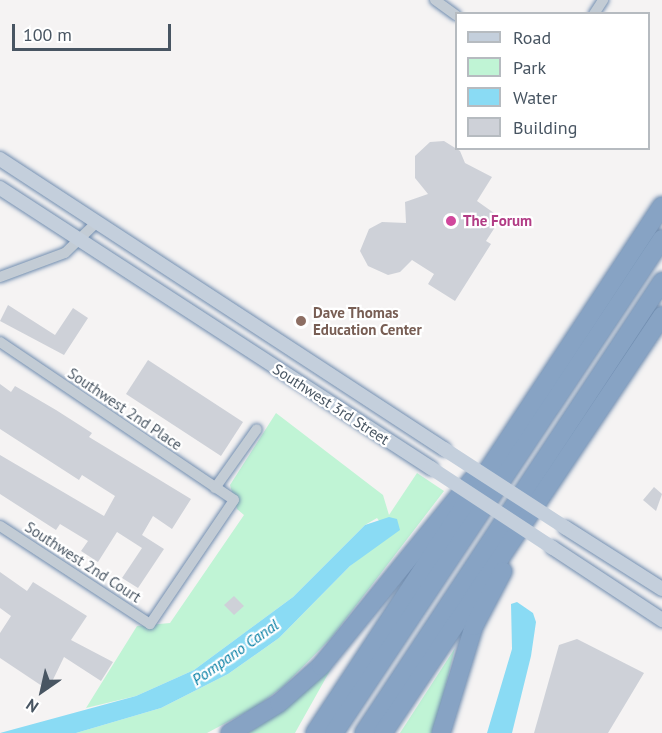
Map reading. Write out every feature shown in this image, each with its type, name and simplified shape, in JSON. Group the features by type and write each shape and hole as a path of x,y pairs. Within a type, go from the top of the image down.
{"highway":[{"path":"315,733 662,206"},
{"path":"334,733 662,239"},
{"path":"364,733 662,282"},
{"path":"383,733 662,316"},
{"path":"230,733 279,703 321,666 449,504 505,445"},
{"path":"441,733 474,626 559,467"}],"street":[{"path":"435,0 455,14"},
{"name":"Southwest 3rd Street","path":"0,159 662,589"},
{"name":"Southwest 3rd Street","path":"0,188 662,620"},
{"path":"0,277 65,252 81,241 97,222"},
{"name":"Southwest 2nd Place","path":"0,342 234,500 150,624"},
{"path":"215,488 256,429"},
{"name":"Southwest 2nd Court","path":"0,526 150,624"}],"green space":[{"path":"276,413 383,495 389,515 417,473 444,491 332,637 284,686 256,707 207,733 76,733 161,708 228,674 279,638 350,566 389,534 377,518 365,525 293,597 194,670 136,696 86,708 137,626 170,623 244,515 237,509 230,485"},
{"path":"455,648 434,733 400,733"},
{"path":"332,667 295,733 248,733 286,708"}],"water":[{"name":"Pompano Canal","path":"389,517 397,519 400,530 350,566 279,638 228,674 161,708 76,733 0,733 136,696 194,670 293,597 365,525"},
{"path":"517,602 533,613 536,622 531,656 512,733 487,733 512,649 511,604"}],"building":[{"name":"The Forum","path":"444,141 455,150 460,151 465,163 492,177 477,201 501,218 486,241 491,244 455,301 428,284 434,274 412,260 400,272 388,275 368,266 360,251 369,229 382,222 406,223 405,202 428,194 415,178 415,156 430,142"},
{"path":"8,305 55,335 73,308 88,318 64,355 0,321"},
{"path":"148,360 243,422 221,456 126,394"},
{"path":"0,384 11,392 15,386 56,410 92,433 89,437 191,499 172,529 153,516 142,535 164,549 138,588 122,578 142,548 117,532 98,562 81,551 88,541 60,524 56,530 0,494 0,455 104,516 115,496 82,475 79,480 0,429"},
{"path":"654,487 662,494 656,511 643,500"},
{"path":"0,572 27,591 33,582 87,616 71,640 113,662 101,681 64,657 48,690 0,658 0,633 11,616 0,608"},
{"path":"234,596 244,606 234,615 224,605"},
{"path":"577,639 644,673 608,733 534,733 559,645"}],"place":[{"name":"The Forum","path":"451,221"},
{"name":"Dave Thomas Education Center","path":"301,321"}]}
